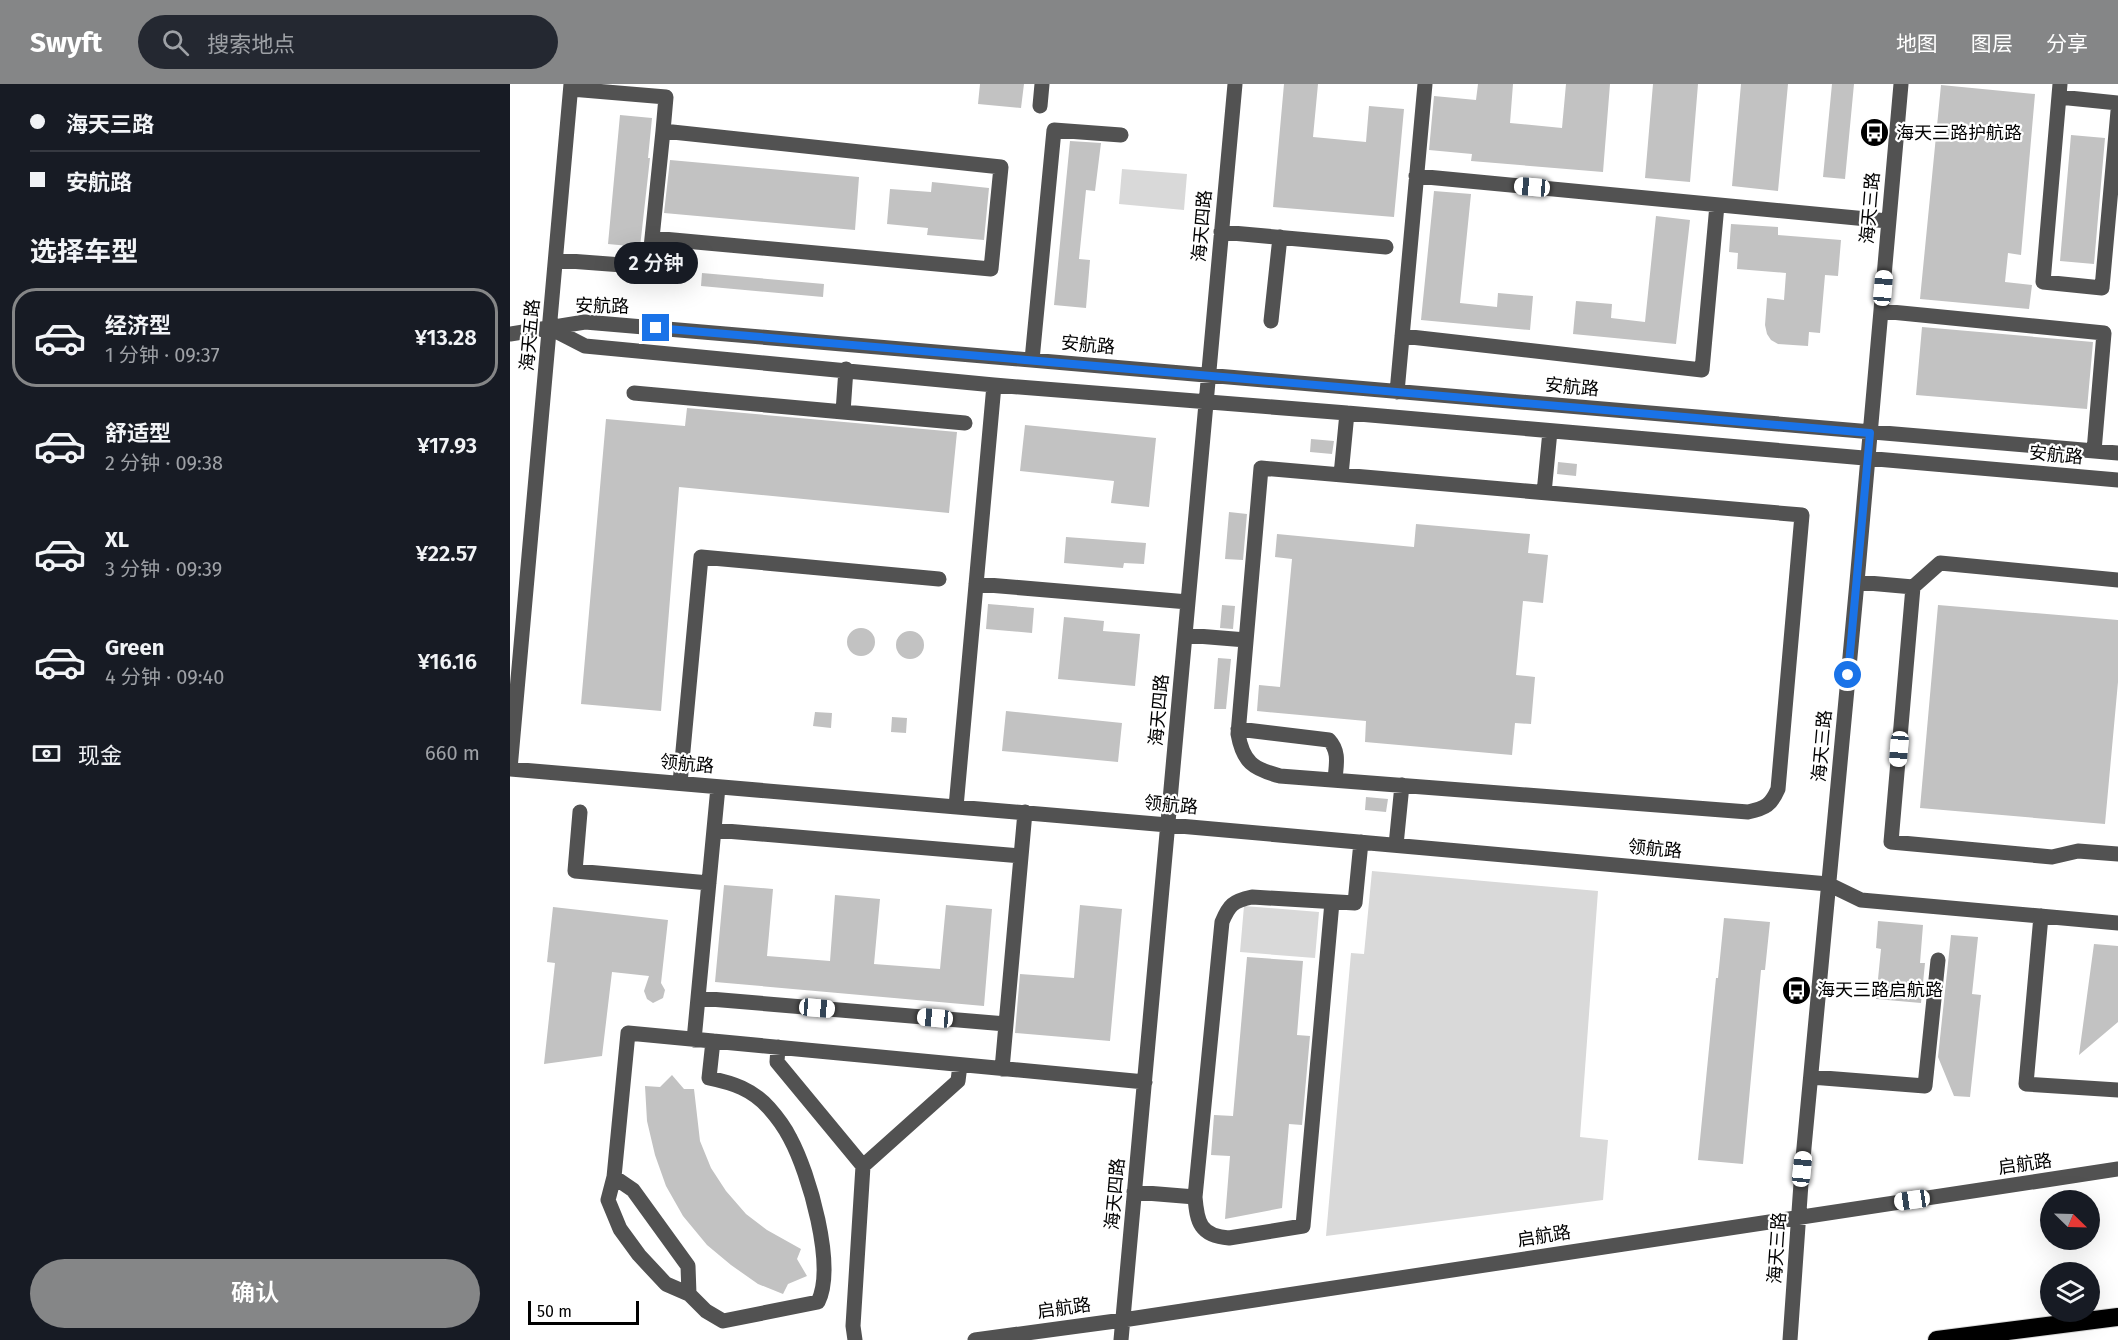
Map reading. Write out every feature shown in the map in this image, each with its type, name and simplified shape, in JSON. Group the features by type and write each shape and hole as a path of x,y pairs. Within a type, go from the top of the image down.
{"highway":[{"path":"1937,1340 2118,1317"}],"street":[{"path":"1040,106 1042,84"},
{"name":"海天四路","path":"1121,1340 1235,84"},
{"path":"1397,392 1425,84"},
{"name":"海天三路","path":"1790,1340 1828,884 1901,84"},
{"path":"556,260 649,267 666,97 571,87"},
{"name":"海天五路","path":"510,769 571,87"},
{"path":"2118,103 2060,91 2043,282 2102,288 2118,111"},
{"path":"1032,360 1054,130 1120,135"},
{"path":"652,238 991,269 1001,167 663,131"},
{"path":"1416,176 1888,221"},
{"path":"1402,336 1702,370 1717,205"},
{"path":"1221,232 1386,247"},
{"path":"1271,321 1280,237"},
{"path":"1881,311 2104,333 2094,451"},
{"name":"安航路","path":"550,328 585,322 2118,453"},
{"path":"510,334 550,328"},
{"name":"安航路","path":"550,328 585,346 846,369 994,385 1347,412 2118,480"},
{"path":"843,412 846,369"},
{"path":"956,807 994,385"},
{"path":"634,393 965,423"},
{"path":"1341,475 1347,412"},
{"path":"1544,493 1550,431"},
{"path":"1261,468 1341,475 1802,515 1778,789 1772,802 1762,809 1748,812 1280,776 1263,772 1249,763 1241,752 1238,729 1261,468"},
{"path":"680,783 701,557 939,579"},
{"path":"2118,580 1940,563 1913,587 1891,842 2052,857 2078,851 2118,854"},
{"path":"1857,582 1913,587"},
{"path":"976,584 1188,602"},
{"path":"1185,635 1246,640"},
{"path":"1238,729 1329,740 1335,746 1337,754 1335,780"},
{"name":"领航路","path":"510,769 1025,812 1828,884"},
{"path":"1396,846 1402,785"},
{"path":"694,1040 718,787"},
{"path":"580,812 575,871 709,883"},
{"path":"1002,1069 1025,812"},
{"path":"714,830 1021,856"},
{"path":"1332,902 1302,1226 1229,1238 1218,1237 1201,1226 1196,1216 1195,1197 1222,922 1227,908 1239,900 1252,897 1355,903 1362,842"},
{"path":"1828,884 1861,900 2118,923"},
{"path":"2041,916 2026,1084 2118,1090"},
{"path":"1811,1077 1925,1086 1938,960"},
{"path":"698,998 1006,1024"},
{"path":"713,1041 709,1078 746,1088 769,1108 790,1138 806,1176 819,1224 824,1270 823,1292 818,1302 723,1321 706,1311 689,1294 666,1284 639,1255 620,1229 608,1200 614,1176 628,1033 694,1040 713,1041 778,1047 1144,1082"},
{"path":"778,1047 777,1062 863,1166 853,1326 855,1340"},
{"path":"863,1166 958,1081 960,1065"},
{"name":"启航路","path":"975,1340 1123,1320 2118,1169"},
{"path":"614,1176 633,1190 688,1266 689,1294"},
{"path":"1134,1192 1195,1197"}],"shaded area":[{"path":"1122,169 1187,174 1184,210 1119,204"},
{"path":"1372,871 1598,891 1580,1137 1608,1140 1603,1200 1326,1236 1351,953 1364,954"},
{"path":"1244,906 1319,912 1315,958 1240,952"}],"building":[{"path":"980,84 1024,84 1021,108 978,104"},
{"path":"1284,84 1318,84 1313,137 1366,142 1369,106 1404,109 1394,217 1273,207"},
{"path":"1478,84 1513,84 1510,123 1562,128 1566,84 1610,84 1603,172 1471,161 1472,154 1429,150 1434,96 1476,100"},
{"path":"1653,84 1698,84 1690,182 1645,178"},
{"path":"1741,84 1788,84 1778,191 1732,186"},
{"path":"1832,84 1854,84 1845,179 1823,177"},
{"path":"1941,85 2035,94 2021,255 2008,253 2005,282 2032,285 2029,309 1920,299"},
{"path":"620,115 652,118 640,247 608,244"},
{"path":"2071,135 2105,138 2094,264 2060,261"},
{"path":"1070,141 1101,143 1095,191 1086,190 1079,259 1090,260 1086,308 1054,305"},
{"path":"670,160 859,177 855,230 664,213"},
{"path":"932,182 989,188 984,240 927,235 928,228 887,224 890,189 931,192"},
{"path":"1434,191 1471,194 1460,303 1497,307 1498,293 1533,296 1530,330 1421,320"},
{"path":"1656,216 1690,220 1676,344 1573,334 1576,301 1612,304 1611,318 1645,322"},
{"path":"1731,224 1778,227 1778,235 1841,240 1838,276 1825,275 1820,333 1809,332 1808,346 1778,344 1767,334 1765,325 1767,298 1784,300 1786,273 1737,269 1738,253 1729,252"},
{"path":"702,273 824,284 823,297 701,286"},
{"path":"1922,327 2093,342 2087,409 1916,395"},
{"path":"687,408 957,432 949,513 679,487 661,711 581,704 606,419 685,426"},
{"path":"1025,425 1156,438 1149,507 1111,503 1114,481 1020,471"},
{"path":"1311,439 1334,441 1332,454 1310,452"},
{"path":"1558,462 1577,464 1576,476 1557,474"},
{"path":"1229,512 1247,514 1243,560 1225,559"},
{"path":"1416,524 1530,534 1528,553 1548,555 1543,603 1523,601 1516,675 1535,677 1531,724 1515,723 1512,755 1365,742 1366,721 1257,711 1259,685 1280,687 1292,559 1275,557 1277,534 1414,547"},
{"path":"1066,537 1146,543 1144,564 1124,563 1123,568 1064,563"},
{"path":"988,604 1034,608 1032,633 986,629"},
{"path":"1222,605 1235,606 1233,629 1220,628"},
{"path":"1938,605 2118,620 2118,682 2105,824 1920,808"},
{"path":"1064,617 1104,621 1103,631 1140,634 1135,686 1058,679"},
{"path":"861,628 871,632 875,642 871,652 861,656 851,652 847,642 851,632"},
{"path":"910,631 920,635 924,645 920,655 910,659 900,655 896,645 900,635"},
{"path":"1218,658 1231,659 1226,709 1214,709"},
{"path":"1006,711 1122,723 1118,762 1002,751"},
{"path":"815,712 832,713 831,728 813,726"},
{"path":"892,717 907,718 906,733 891,732"},
{"path":"1366,797 1388,799 1386,812 1365,810"},
{"path":"724,885 773,889 767,956 830,961 835,895 880,899 874,964 940,969 946,905 992,909 984,1006 715,982"},
{"path":"1080,905 1122,909 1110,1041 1015,1033 1020,974 1074,978"},
{"path":"553,907 668,920 661,983 665,990 663,998 653,1003 647,999 644,991 649,976 612,972 602,1056 544,1064 555,963 547,962"},
{"path":"1724,918 1770,922 1765,970 1761,970 1743,1164 1698,1160"},
{"path":"1878,921 1923,925 1920,963 1925,963 1921,1003 1876,999 1881,949 1876,948"},
{"path":"1951,935 1978,937 1972,994 1981,995 1970,1097 1954,1096 1938,1057"},
{"path":"2094,944 2118,946 2118,1022 2079,1055"},
{"path":"1247,957 1303,961 1297,1035 1310,1036 1302,1125 1289,1124 1282,1208 1225,1219 1230,1156 1211,1155 1214,1115 1233,1116"},
{"path":"672,1075 684,1089 694,1089 700,1141 711,1168 726,1191 746,1214 767,1230 801,1249 797,1259 807,1276 788,1284 783,1294 758,1284 707,1245 683,1216 666,1186 655,1155 647,1121 645,1086 660,1087"}],"place":[{"name":"海天三路护航路","path":"1875,133"},
{"name":"海天三路启航路","path":"1796,990"}],"route":[{"path":"656,328 1870,433 1848,675"}]}
